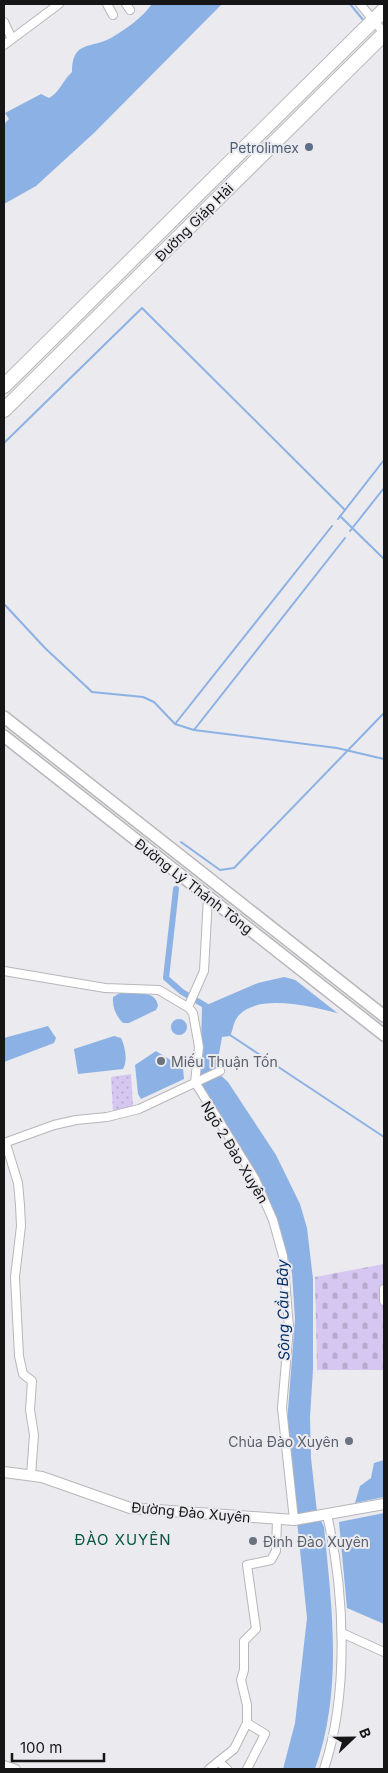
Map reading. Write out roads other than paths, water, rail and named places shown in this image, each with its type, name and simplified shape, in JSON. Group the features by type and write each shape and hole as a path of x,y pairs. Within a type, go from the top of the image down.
{"highway":[{"name":"Đường Giáp Hải","path":"4,386 384,10"},
{"name":"Đường Giáp Hải","path":"4,410 384,33"}],"main road":[{"name":"Đường Lý Thánh Tông","path":"4,717 384,1016"},
{"name":"Đường Lý Thánh Tông","path":"4,736 381,1033"},
{"path":"194,886 203,874"}],"street":[{"path":"4,45 59,4"},
{"path":"107,4 113,15"},
{"path":"360,4 384,33"},
{"path":"4,22 12,39"},
{"path":"189,1005 204,971 208,896"},
{"path":"4,971 105,988 159,990 189,1005 193,1012 198,1034 196,1082"},
{"path":"31,1475 34,1435 30,1410 32,1381 23,1374 19,1356 16,1303 15,1277 21,1226 20,1205 18,1183 5,1144 54,1125 129,1112 220,1070"},
{"name":"Ngõ 2 Đào Xuyên","path":"196,1082 255,1179 273,1220 281,1249 289,1327 282,1408 294,1520"},
{"path":"384,1288 384,1300"},
{"name":"Đường Đào Xuyên","path":"4,1472 52,1479 130,1508 277,1520 325,1516"},
{"path":"324,1769 334,1724 342,1633 336,1558 325,1516 384,1504"},
{"path":"209,1769 237,1744 247,1722 241,1680 244,1670 244,1641 256,1629 247,1565 272,1560 276,1551 277,1520"},
{"path":"342,1633 384,1652"},
{"path":"246,1769 265,1734 247,1722"},
{"path":"219,1762 226,1769"},
{"path":"4,1765 16,1769"}],"water":[{"path":"152,4 222,4 94,133 36,186 4,204 4,124 9,119 5,113 41,94 49,98 52,96 72,72 75,55 79,50 117,35 139,19"},
{"name":"Sông Cầu Bây","path":"284,977 384,1003 384,1027 309,1007 268,1003 252,1007 239,1015 230,1036 222,1037 216,1071 228,1082 276,1155 300,1204 307,1228 313,1279 311,1458 317,1512 324,1527 333,1649 329,1710 324,1740 315,1769 283,1769 295,1723 307,1618 287,1423 295,1319 292,1273 277,1218 261,1182 200,1084 202,1007 258,983"},
{"path":"120,993 149,995 153,997 158,1006 156,1010 129,1023 123,1023 116,1014 113,1004 113,997"},
{"path":"179,1019 185,1021 187,1027 185,1033 179,1035 173,1033 171,1027 173,1021"},
{"path":"48,1026 56,1038 54,1043 4,1062 4,1038"},
{"path":"114,1036 121,1038 124,1045 126,1058 123,1069 78,1074 74,1049"},
{"path":"156,1051 183,1068 184,1079 141,1099 138,1094 135,1065"},
{"path":"384,1460 384,1497 355,1503 360,1486 371,1478 374,1463"},
{"path":"384,1513 384,1624 347,1608 339,1522"}],"waterway":[{"path":"350,4 364,21"},
{"path":"4,443 142,308 345,510"},
{"path":"338,519 384,460"},
{"path":"350,531 384,488"},
{"path":"340,516 384,559"},
{"path":"175,724 332,526"},
{"path":"194,730 345,538"},
{"path":"4,604 45,648 92,692 143,697 154,702 175,724 194,730 337,748 384,759"},
{"path":"181,842 220,870 234,868 384,713"},
{"path":"176,889 166,978 182,992 211,1009"},
{"path":"230,1035 384,1137"}],"place":[{"name":"Petrolimex","path":"309,147"},
{"name":"Miếu Thuận Tốn","path":"161,1061"},
{"name":"Chùa Đào Xuyên","path":"349,1441"},
{"name":"Đình Đào Xuyên","path":"253,1541"}],"district":[{"name":"ĐÀO XUYÊN","path":"123,1539"}]}
